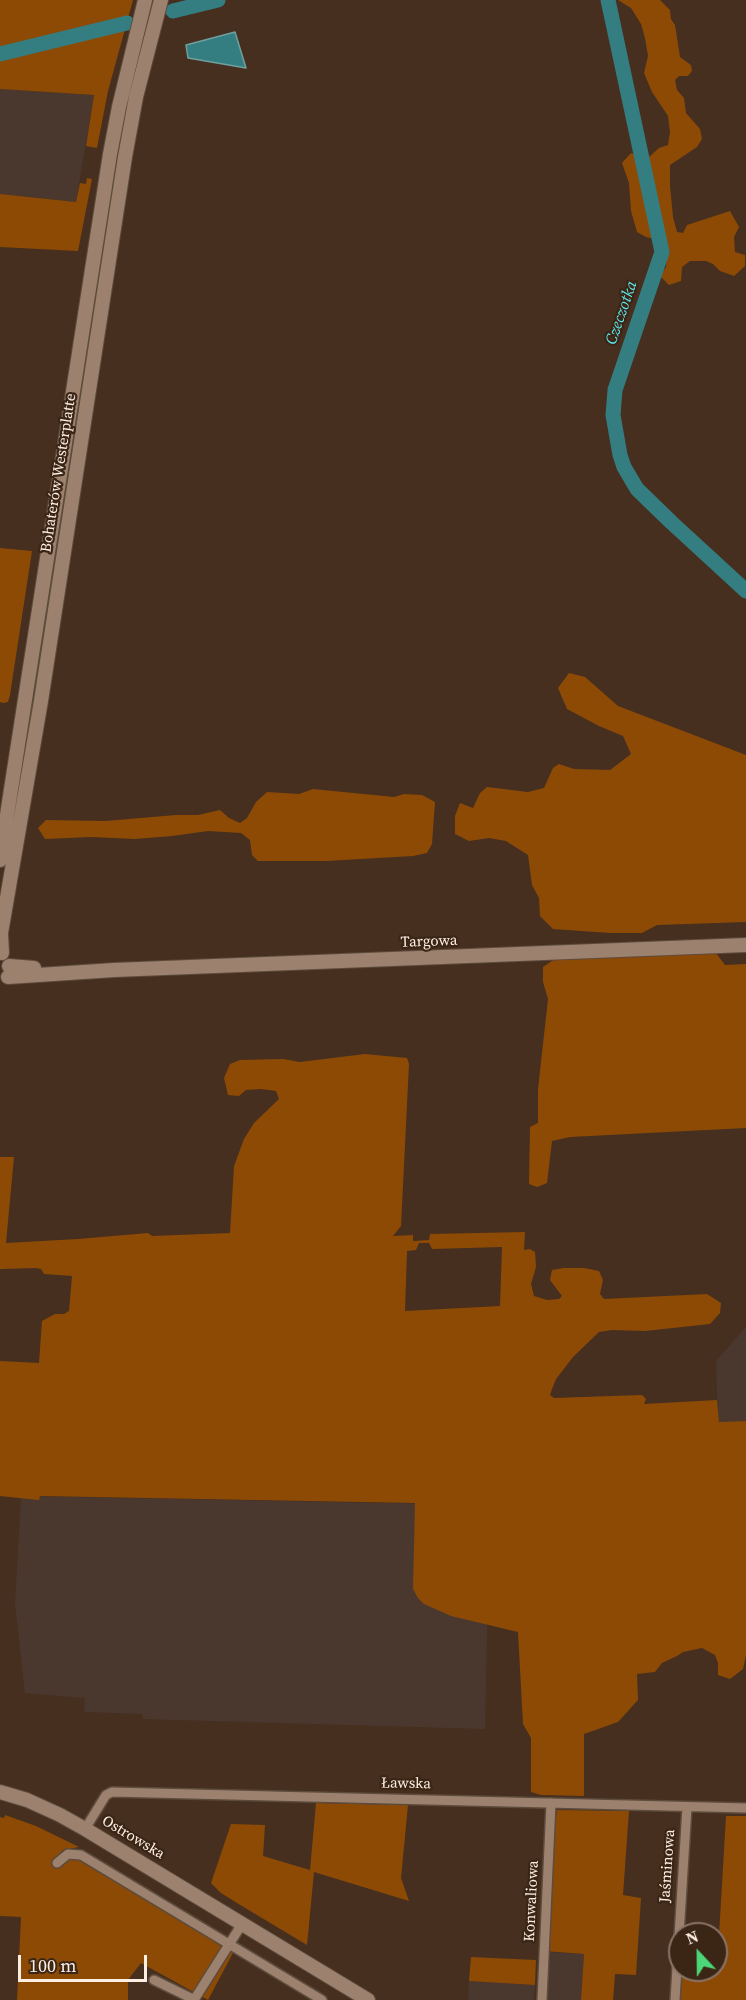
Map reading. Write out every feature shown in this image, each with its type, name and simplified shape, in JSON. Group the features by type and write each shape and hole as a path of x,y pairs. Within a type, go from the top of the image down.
{"main road":[{"name":"Bohaterów Westerplatte","path":"4,967 1,933 41,701 125,157 136,97 161,1"},
{"name":"Bohaterów Westerplatte","path":"0,860 110,154 145,2"},
{"name":"Targowa","path":"4,967 114,970 746,945"},
{"name":"Ostrowska","path":"0,1792 27,1800 85,1829 368,2000"}],"street":[{"name":"Ławska","path":"85,1829 106,1795 112,1792 746,1808"},
{"name":"Konwaliowa","path":"542,2000 551,1803"},
{"name":"Jaśminowa","path":"675,2000 687,1807"},
{"path":"57,1863 68,1854 81,1855 322,2000"},
{"path":"154,1980 194,2000 242,1924"}],"shaded area":[{"path":"0,0 133,0 108,91 97,148 86,146 94,95 0,89"},
{"path":"618,0 660,0 670,10 680,57 691,65 692,71 688,76 679,76 675,80 677,90 684,98 686,113 700,129 702,139 697,147 670,165 673,217 677,232 683,233 687,225 730,211 739,227 734,237 735,252 745,255 745,266 734,276 720,271 706,261 690,261 682,267 681,281 669,285 660,276 666,267 667,253 664,241 646,237 637,232 631,211 629,183 622,163 631,153 648,158 659,148 668,145 670,132 668,116 652,92 644,73 648,56 641,24 631,8"},
{"path":"0,89 94,95 76,202 0,194"},
{"path":"87,178 92,179 78,251 0,247 0,194 76,202 80,183 86,184"},
{"path":"0,548 32,551 10,695 8,702 3,703 0,702"},
{"path":"569,673 585,677 618,706 746,755 746,922 657,925 642,933 553,929 540,916 539,898 532,885 528,855 506,841 489,838 469,841 455,834 455,816 460,803 473,808 480,793 487,787 528,792 544,788 553,768 559,764 574,769 610,770 631,754 623,736 567,709 558,688"},
{"path":"313,789 394,797 404,794 422,795 435,802 432,844 427,853 413,856 326,861 258,861 252,855 250,840 241,833 208,831 135,839 91,837 45,839 38,828 46,820 105,821 198,815 220,810 229,818 240,823 247,818 256,802 267,792 299,794"},
{"path":"716,953 725,965 746,964 746,1128 570,1137 552,1141 547,1183 537,1187 529,1184 530,1127 538,1123 538,1089 548,999 543,982 543,967 555,959"},
{"path":"365,1054 407,1058 409,1064 401,1226 393,1236 413,1235 413,1241 429,1240 430,1234 525,1232 524,1250 530,1249 535,1252 536,1267 531,1284 534,1296 547,1300 559,1299 562,1296 550,1280 552,1270 584,1268 599,1271 603,1280 600,1294 604,1299 707,1294 721,1303 720,1313 710,1324 645,1331 599,1332 573,1357 556,1379 550,1395 554,1398 642,1395 646,1399 644,1404 717,1400 719,1422 746,1421 746,1655 743,1669 730,1679 718,1675 715,1655 702,1648 683,1652 662,1663 655,1672 637,1674 638,1700 618,1722 584,1734 584,1796 541,1795 531,1792 531,1738 523,1724 518,1632 451,1616 424,1604 418,1598 413,1589 415,1503 40,1496 39,1500 0,1496 0,1361 39,1363 42,1321 55,1314 64,1314 69,1311 72,1276 44,1274 41,1269 36,1268 0,1269 0,1157 14,1157 6,1243 148,1233 152,1236 230,1233 234,1166 244,1139 254,1123 279,1099 276,1091 261,1089 246,1090 239,1096 228,1095 224,1078 230,1064 240,1060 283,1059 300,1062","holes":["419,1243 429,1243 432,1249 502,1247 500,1306 405,1311 407,1251 416,1250"]},
{"path":"746,1327 746,1421 718,1423 716,1361"},
{"path":"21,1496 490,1505 485,1729 143,1719 143,1714 84,1712 85,1698 25,1693 15,1603"},
{"path":"316,1803 408,1805 401,1878 409,1901 314,1872 307,1945 221,1893 211,1883 231,1824 265,1825 263,1856 310,1870"},
{"path":"557,1810 629,1811 623,1895 641,1898 636,1975 615,1974 613,2000 581,2000 584,1954 544,1951 551,1817 556,1817"},
{"path":"5,1815 36,1826 79,1847 63,1850 54,1862 70,1858 81,1860 234,1951 208,2000 141,1963 128,1980 128,2000 17,2000 21,1917 0,1916 0,1817 4,1818"},
{"path":"726,1816 746,1816 746,2000 680,2000 681,1982 728,1982 728,1922 720,1922"},
{"path":"550,1952 584,1954 581,2000 547,2000"},
{"path":"471,1957 536,1960 535,1985 469,1981"},
{"path":"469,1981 535,1985 534,2000 468,2000"}],"water":[{"path":"235,32 246,68 188,58 186,45"}],"waterway":[{"name":"Czeczotka","path":"173,11 218,0"},
{"name":"Czeczotka","path":"608,0 662,252 615,390 613,415 620,455 637,489 746,591"},
{"name":"Czeczotka","path":"0,54 127,23"}]}
